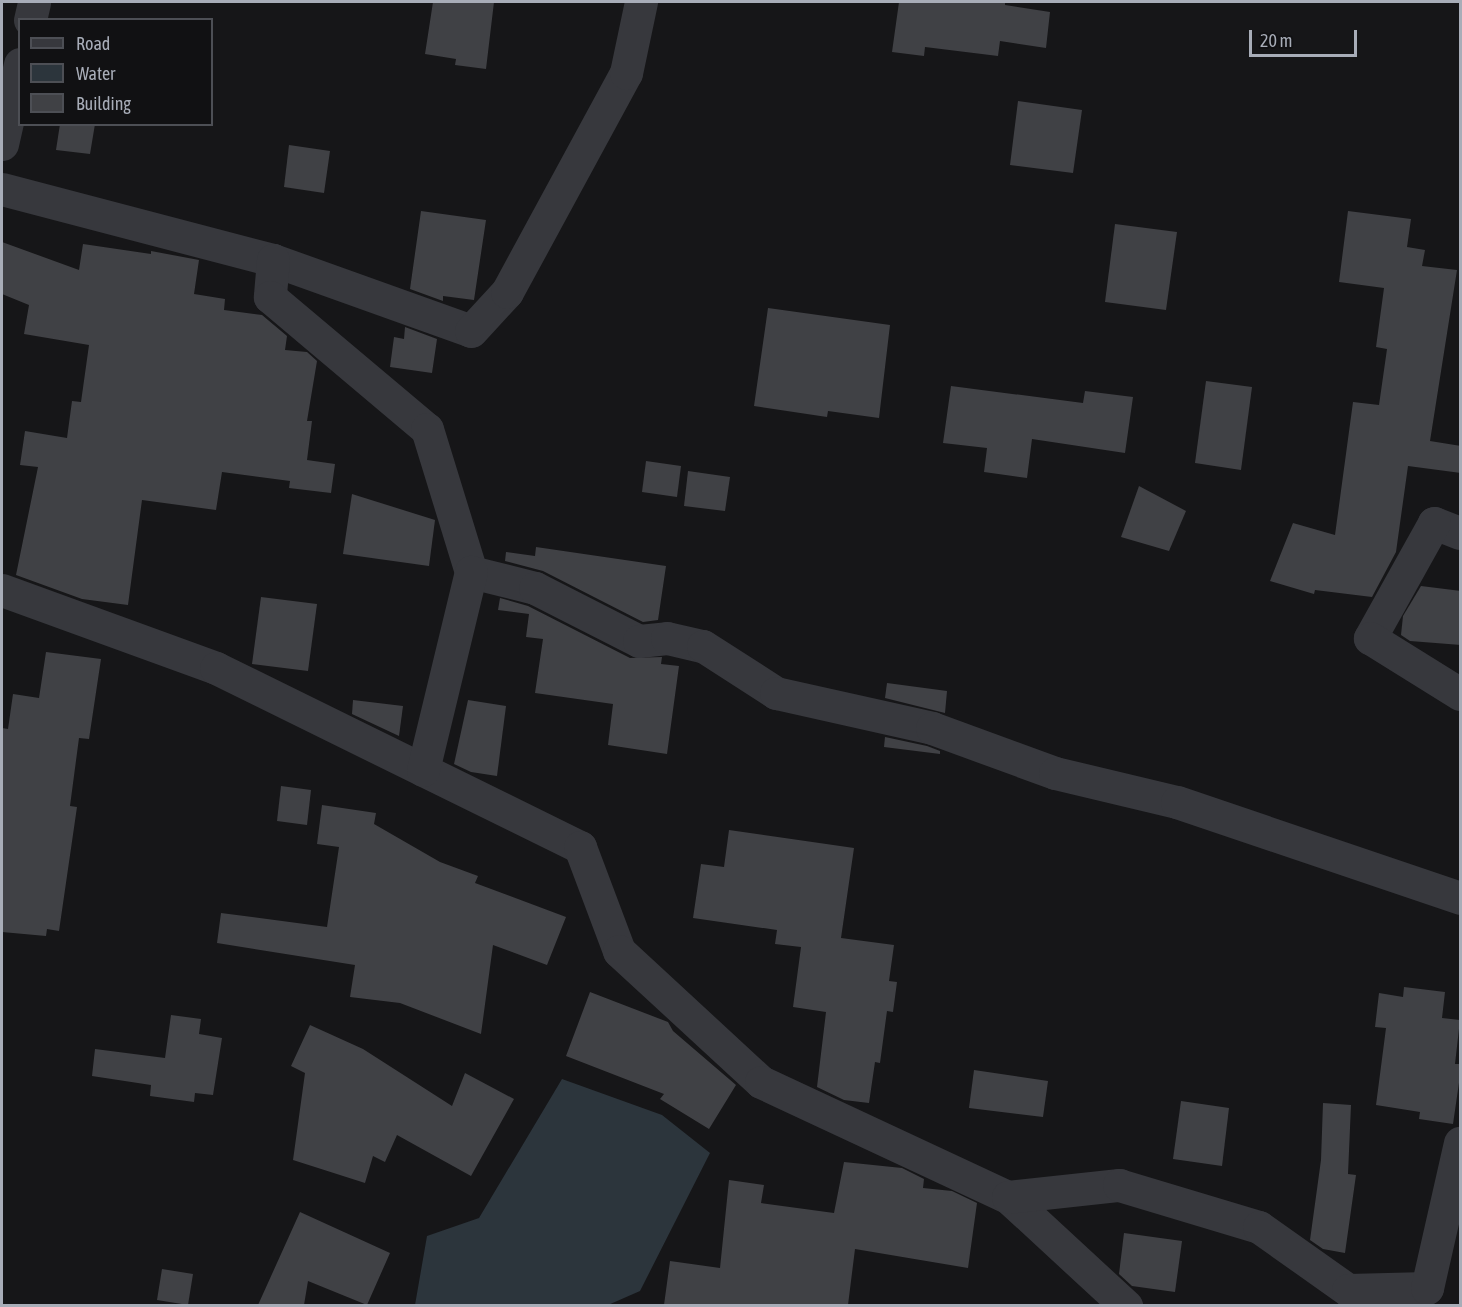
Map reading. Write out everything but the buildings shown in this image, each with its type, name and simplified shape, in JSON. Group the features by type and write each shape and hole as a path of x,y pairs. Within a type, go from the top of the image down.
{"street":[{"path":"30,18 34,2"},
{"path":"2,189 273,260 471,332 507,292 626,73 640,2"},
{"path":"2,144 18,73"},
{"path":"273,260 270,297 427,429 471,572 423,770"},
{"path":"1461,533 1434,523 1370,638 1461,694"},
{"path":"471,572 535,588 639,641 667,638 703,646 776,693 932,728 1055,773 1177,802 1461,898"},
{"path":"2,590 216,668 580,847 619,951 761,1082 1008,1197 1126,1305"},
{"path":"1008,1197 1119,1185 1259,1227 1348,1290 1427,1288 1461,1143"}],"water":[{"path":"562,1079 662,1115 710,1153 640,1291 608,1305 415,1305 427,1236 479,1218"}]}
